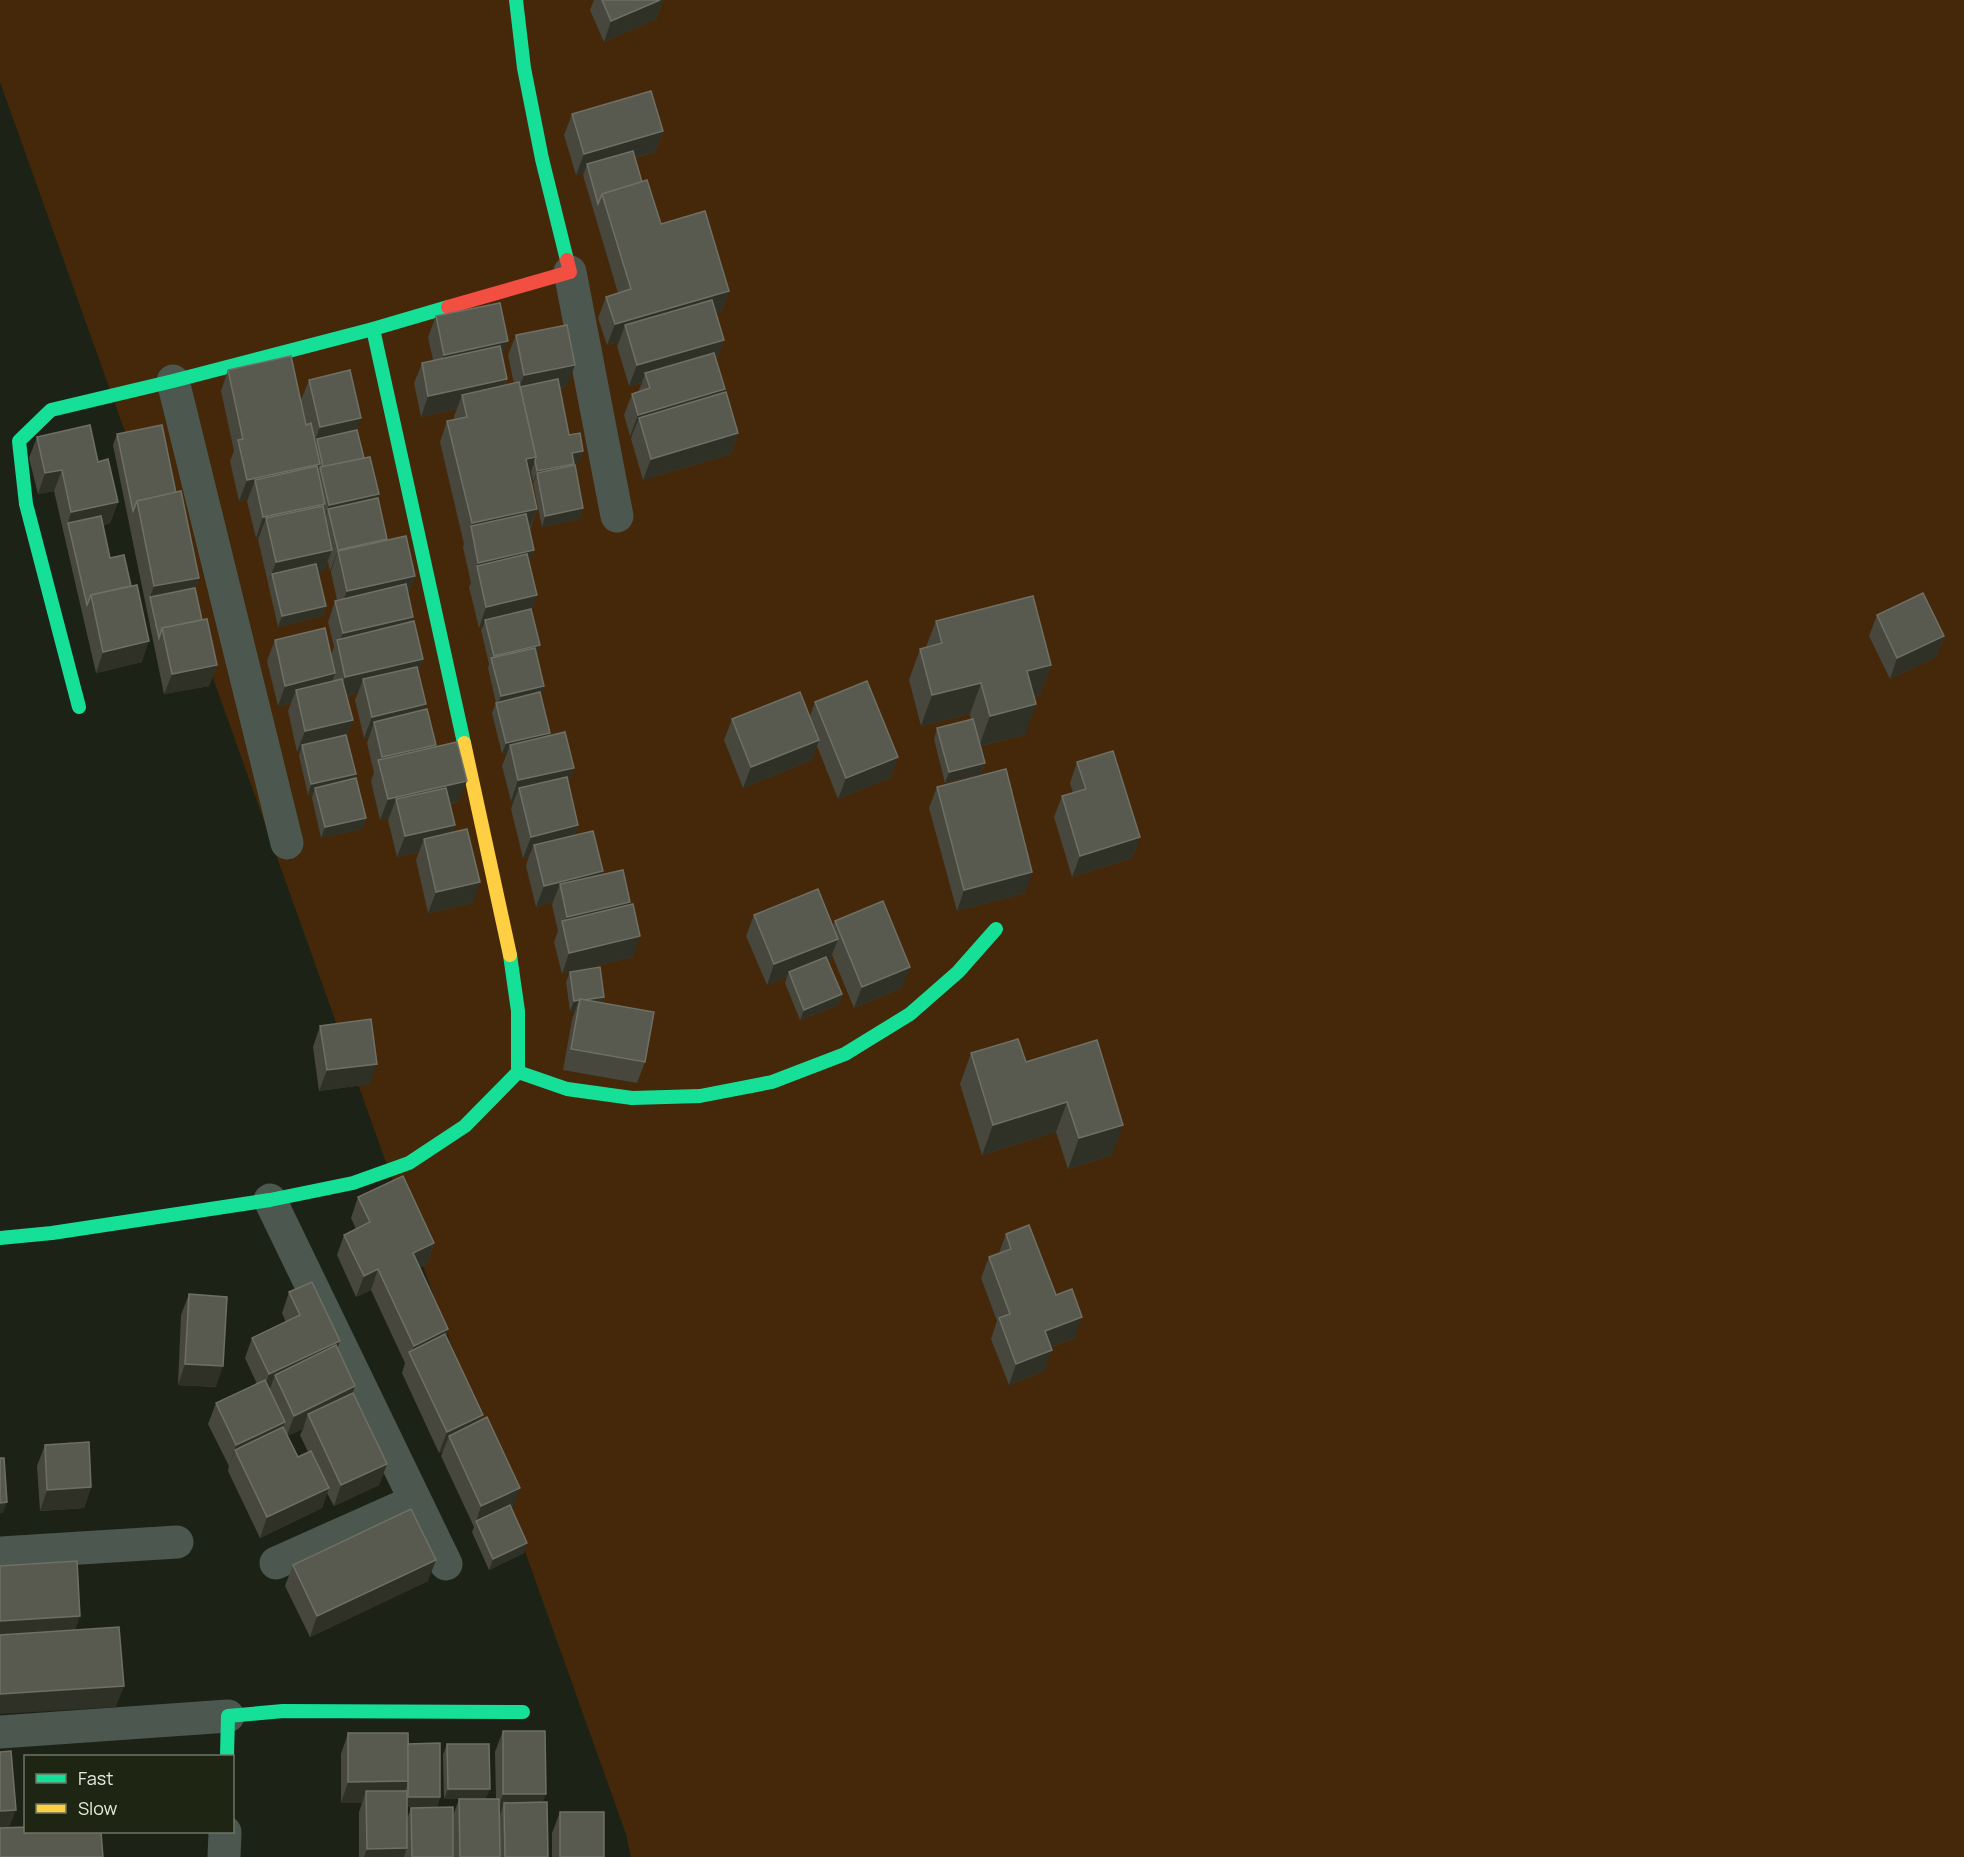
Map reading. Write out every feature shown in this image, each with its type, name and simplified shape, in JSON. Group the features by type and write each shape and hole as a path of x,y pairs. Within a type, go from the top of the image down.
{"street":[{"path":"516,0 524,68 542,159 570,272 616,516"},
{"path":"79,707 26,504 19,441 51,410 173,381 373,328 570,272"},
{"path":"0,1238 52,1233 270,1200 353,1183 409,1163 465,1126 518,1072 518,1011 510,955 373,328"},
{"path":"173,381 287,843"},
{"path":"518,1072 567,1089 632,1098 700,1096 772,1082 845,1054 910,1014 958,972 996,929"},
{"path":"270,1200 446,1564"},
{"path":"276,1563 415,1501"},
{"path":"0,1553 177,1542"},
{"path":"0,1732 283,1711 523,1712"},
{"path":"227,1755 228,1716"},
{"path":"224,1857 225,1833"}],"shaded area":[{"path":"0,0 1964,0 1964,1857 631,1857 626,1834 0,82"}],"building":[{"path":"602,0 660,0 611,21"},
{"path":"651,91 663,131 584,154 572,114"},
{"path":"633,151 642,182 602,194 598,204 587,164"},
{"path":"647,180 661,224 705,211 729,291 615,324 606,297 631,289 602,194"},
{"path":"712,300 724,340 637,365 625,325"},
{"path":"500,303 508,341 444,355 436,316"},
{"path":"567,325 575,365 524,375 516,335"},
{"path":"500,346 507,379 428,396 422,363"},
{"path":"714,353 725,389 638,415 632,394 650,388 645,373"},
{"path":"291,356 306,425 311,423 320,464 247,480 238,440 243,439 228,370"},
{"path":"350,370 361,418 320,427 309,380"},
{"path":"558,379 569,435 580,433 583,451 572,453 574,464 537,471 520,387"},
{"path":"519,382 536,457 526,459 537,509 472,523 447,421 467,417 462,395"},
{"path":"726,392 738,433 651,459 639,418"},
{"path":"90,425 98,462 108,459 118,502 71,512 62,470 45,473 37,437"},
{"path":"162,425 176,493 137,501 133,511 117,434"},
{"path":"357,430 364,458 323,467 317,439"},
{"path":"370,457 379,494 329,505 320,467"},
{"path":"575,465 583,508 545,516 537,473"},
{"path":"317,466 325,504 263,517 255,480"},
{"path":"181,491 199,578 154,586 137,501"},
{"path":"378,498 387,539 338,550 328,509"},
{"path":"323,506 332,550 276,562 266,518"},
{"path":"526,514 534,550 478,563 471,526"},
{"path":"101,516 110,558 124,555 131,586 91,595 87,605 68,523"},
{"path":"406,536 415,576 347,591 338,551"},
{"path":"527,554 537,595 486,607 477,566"},
{"path":"316,564 326,606 282,616 272,574"},
{"path":"406,584 413,617 343,633 335,601"},
{"path":"137,585 149,641 103,652 91,595"},
{"path":"195,588 202,620 162,628 159,638 150,597"},
{"path":"1923,593 1944,636 1897,658 1877,615"},
{"path":"1033,596 1051,665 1027,671 1036,704 990,716 981,683 932,695 920,649 942,643 936,621"},
{"path":"531,609 540,645 494,656 485,620"},
{"path":"207,619 217,665 172,674 162,628"},
{"path":"414,621 423,659 345,677 337,640"},
{"path":"325,628 335,673 285,686 275,640"},
{"path":"535,648 544,686 501,696 491,658"},
{"path":"417,667 426,704 372,717 363,679"},
{"path":"342,679 353,720 305,731 296,690"},
{"path":"867,681 898,757 846,778 815,702"},
{"path":"540,692 550,733 506,743 496,703"},
{"path":"800,692 819,740 751,767 732,719"},
{"path":"427,709 436,745 382,757 374,722"},
{"path":"973,719 985,763 949,772 937,728"},
{"path":"565,732 574,768 518,780 510,745"},
{"path":"346,735 356,774 311,784 302,745"},
{"path":"457,742 467,781 388,799 378,760"},
{"path":"1113,751 1140,837 1080,856 1062,796 1086,789 1077,762"},
{"path":"1006,769 1032,872 964,890 937,787"},
{"path":"567,777 578,825 531,837 519,788"},
{"path":"356,778 366,818 325,827 315,788"},
{"path":"446,788 455,825 405,836 396,799"},
{"path":"467,829 480,882 436,892 424,839"},
{"path":"593,831 603,871 544,886 534,845"},
{"path":"623,870 630,902 567,917 560,884"},
{"path":"818,889 838,939 774,964 754,915"},
{"path":"883,901 910,967 862,987 835,921"},
{"path":"633,904 640,936 569,953 562,921"},
{"path":"826,957 842,994 804,1010 789,972"},
{"path":"600,967 604,997 574,1001 570,972"},
{"path":"580,999 654,1012 645,1062 571,1049"},
{"path":"371,1019 377,1064 327,1070 320,1026"},
{"path":"1018,1039 1026,1062 1097,1040 1123,1125 1079,1138 1067,1102 993,1125 971,1053"},
{"path":"403,1176 434,1243 413,1253 448,1329 414,1346 378,1269 364,1276 344,1235 370,1222 358,1197"},
{"path":"1029,1225 1056,1295 1072,1289 1082,1317 1045,1331 1052,1350 1016,1364 999,1318 1010,1314 989,1257 1011,1249 1006,1234"},
{"path":"312,1282 340,1341 269,1374 252,1338 300,1315 289,1292"},
{"path":"189,1294 227,1297 223,1366 185,1364"},
{"path":"445,1334 483,1415 447,1432 409,1352"},
{"path":"336,1345 355,1386 294,1416 275,1375"},
{"path":"265,1380 285,1422 236,1445 216,1403"},
{"path":"353,1393 387,1464 341,1485 308,1414"},
{"path":"487,1417 520,1488 481,1506 449,1436"},
{"path":"283,1427 298,1457 311,1451 329,1488 267,1517 235,1450"},
{"path":"89,1442 91,1487 47,1490 45,1445"},
{"path":"0,1458 4,1458 7,1502 0,1503"},
{"path":"510,1505 527,1543 493,1559 476,1521"},
{"path":"411,1509 436,1560 317,1616 293,1565"},
{"path":"77,1561 80,1616 0,1621 0,1566"},
{"path":"119,1627 124,1686 0,1694 0,1635"},
{"path":"503,1731 545,1731 546,1794 503,1794"},
{"path":"348,1733 408,1733 409,1781 348,1782"},
{"path":"440,1743 440,1797 408,1797 408,1744"},
{"path":"447,1744 489,1744 490,1789 448,1789"},
{"path":"11,1751 16,1810 0,1811 0,1752"},
{"path":"366,1791 407,1791 407,1848 367,1849"},
{"path":"459,1799 499,1799 500,1857 460,1857"},
{"path":"547,1802 548,1857 505,1857 504,1803"},
{"path":"453,1807 453,1857 412,1857 411,1808"},
{"path":"560,1812 604,1812 604,1857 560,1857"},
{"path":"24,1827 24,1833 101,1833 103,1857 0,1857 0,1828"}],"traffic: fast":[{"path":"516,0 524,68 542,159 567,260"},
{"path":"79,707 26,504 19,441 51,410 173,381 448,307"},
{"path":"373,329 464,743"},
{"path":"518,1072 567,1089 632,1098 700,1096 772,1082 845,1054 910,1014 958,972 996,929"},
{"path":"0,1238 52,1233 270,1200 353,1183 409,1163 465,1126 518,1072 518,1011 510,955"},
{"path":"227,1755 228,1716 283,1711 523,1712"}],"traffic: slow":[{"path":"464,743 510,955"}],"traffic: jam":[{"path":"448,307 570,272 567,260"}]}
